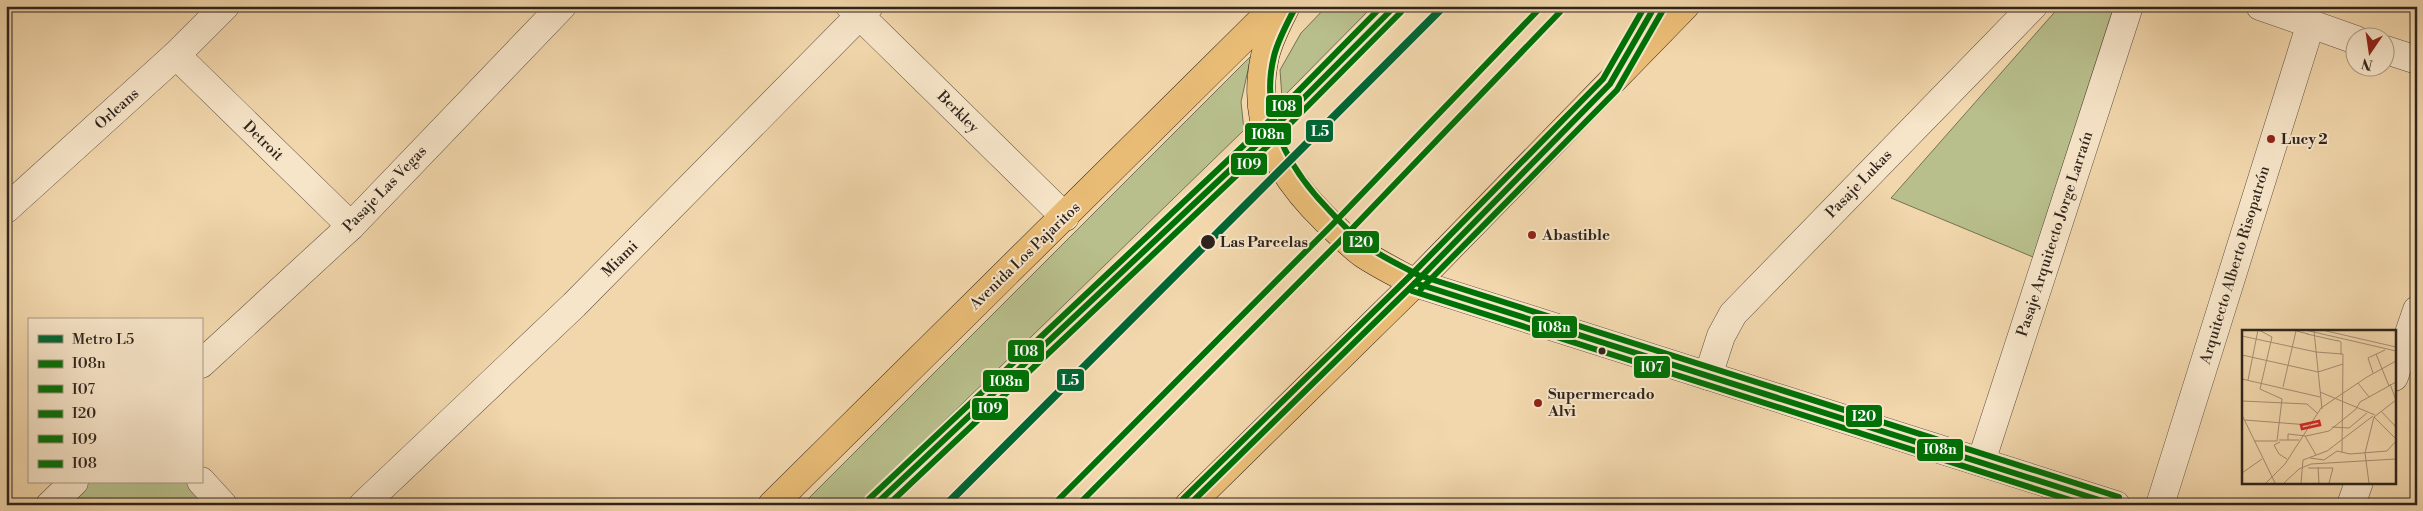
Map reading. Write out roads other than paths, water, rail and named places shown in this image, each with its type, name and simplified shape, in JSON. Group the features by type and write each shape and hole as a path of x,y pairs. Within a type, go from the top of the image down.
{"main road":[{"name":"Avenida Los Pajaritos","path":"772,505 1276,6"},
{"path":"1286,6 1266,54 1262,78 1263,121 1275,155 1302,195 1349,242 1362,253 1415,283"},
{"path":"1190,505 1415,283 1686,6"}],"street":[{"name":"Orleans","path":"6,209 176,55 225,6"},
{"name":"Pasaje Las Vegas","path":"202,363 351,226 562,6"},
{"name":"Pasaje Lukas","path":"1708,376 1720,336 1734,314 2033,6"},
{"name":"Pasaje Arquitecto Jorge Larraín","path":"1981,462 2129,6"},
{"path":"2260,6 2310,26 2346,37"},
{"name":"Berkley","path":"860,9 1065,217"},
{"name":"Miami","path":"363,505 574,305 860,9"},
{"name":"Arquitecto Alberto Risopatrón","path":"2160,505 2310,26"},
{"path":"2396,53 2417,60"},
{"name":"Detroit","path":"176,55 351,226"},
{"path":"1415,283 2116,505"},
{"path":"2396,371 2417,310"},
{"path":"202,482 223,505"},
{"path":"50,505 72,484"},
{"path":"2351,505 2358,484"}],"metro line":[{"name":"L5","path":"946,505 1444,6"}],"place":[{"name":"Lucy 2","path":"2271,139"},
{"name":"Abastible","path":"1532,235"},
{"name":"Las Parcelas","path":"1208,242"},
{"name":"Supermercado Alvi","path":"1538,403"}]}
